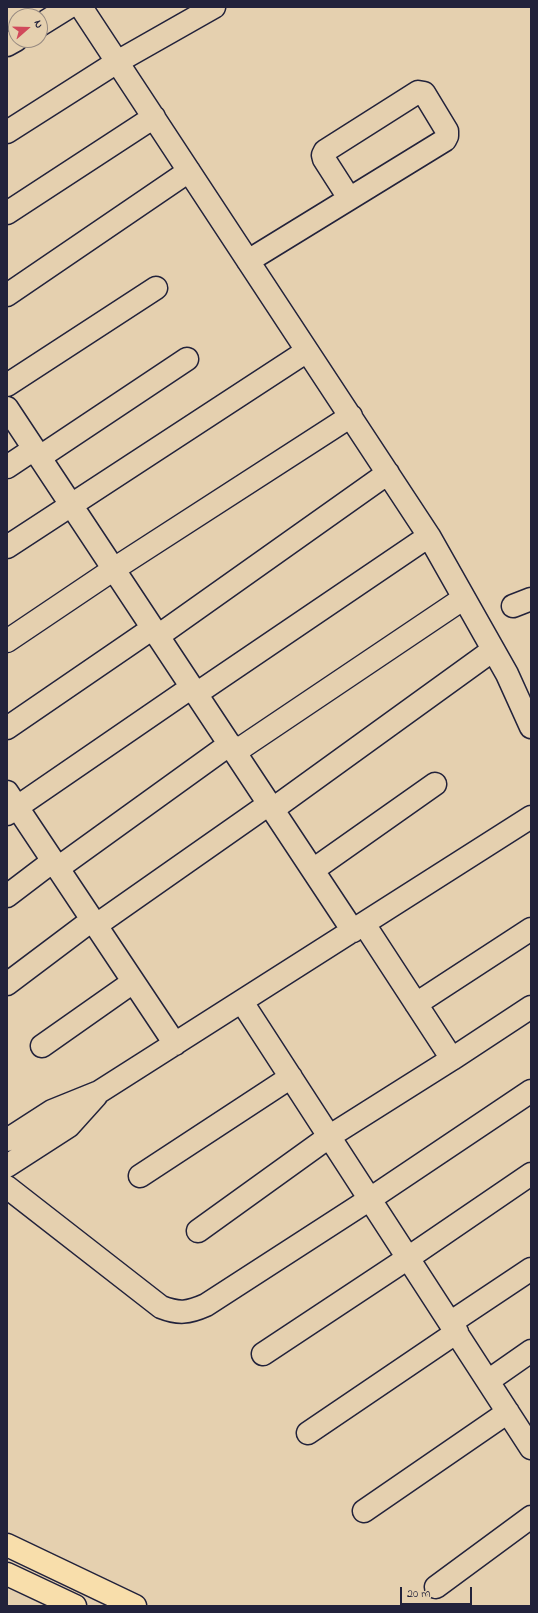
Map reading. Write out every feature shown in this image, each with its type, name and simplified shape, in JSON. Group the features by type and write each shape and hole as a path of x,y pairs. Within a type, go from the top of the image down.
{"main road":[{"path":"7,1545 135,1606"},
{"path":"7,1574 75,1606"}],"street":[{"path":"48,20 69,7"},
{"path":"81,7 429,536 506,674 531,728"},
{"path":"7,132 118,62 214,7"},
{"path":"248,261 445,140 447,136 446,131 424,93 418,92 325,151 323,155 324,159 349,198"},
{"path":"7,213 154,117"},
{"path":"7,296 189,171"},
{"path":"7,385 156,288"},
{"path":"7,547 72,506 307,351"},
{"path":"7,467 37,453 187,359"},
{"path":"7,408 313,870 359,927 416,1004 452,1059"},
{"path":"7,641 114,569 351,416"},
{"path":"7,728 156,632 388,473"},
{"path":"175,1044 55,865 10,804 194,690 429,536"},
{"path":"7,896 464,598"},
{"path":"7,984 94,923 271,806 493,650"},
{"path":"313,870 435,784"},
{"path":"7,1140 52,1111 99,1092 531,817"},
{"path":"416,1004 531,930"},
{"path":"42,1046 133,982"},
{"path":"242,1002 529,1442"},
{"path":"198,1231 330,1136 452,1059 531,1006"},
{"path":"140,1176 291,1077"},
{"path":"7,1187 161,1307 174,1312 191,1312 206,1305 370,1199 531,1091"},
{"path":"7,1166 69,1126 99,1092"},
{"path":"263,1354 531,1174"},
{"path":"308,1433 531,1269"},
{"path":"488,1381 531,1351"},
{"path":"364,1511 508,1412"},
{"path":"436,1587 531,1517"}]}
